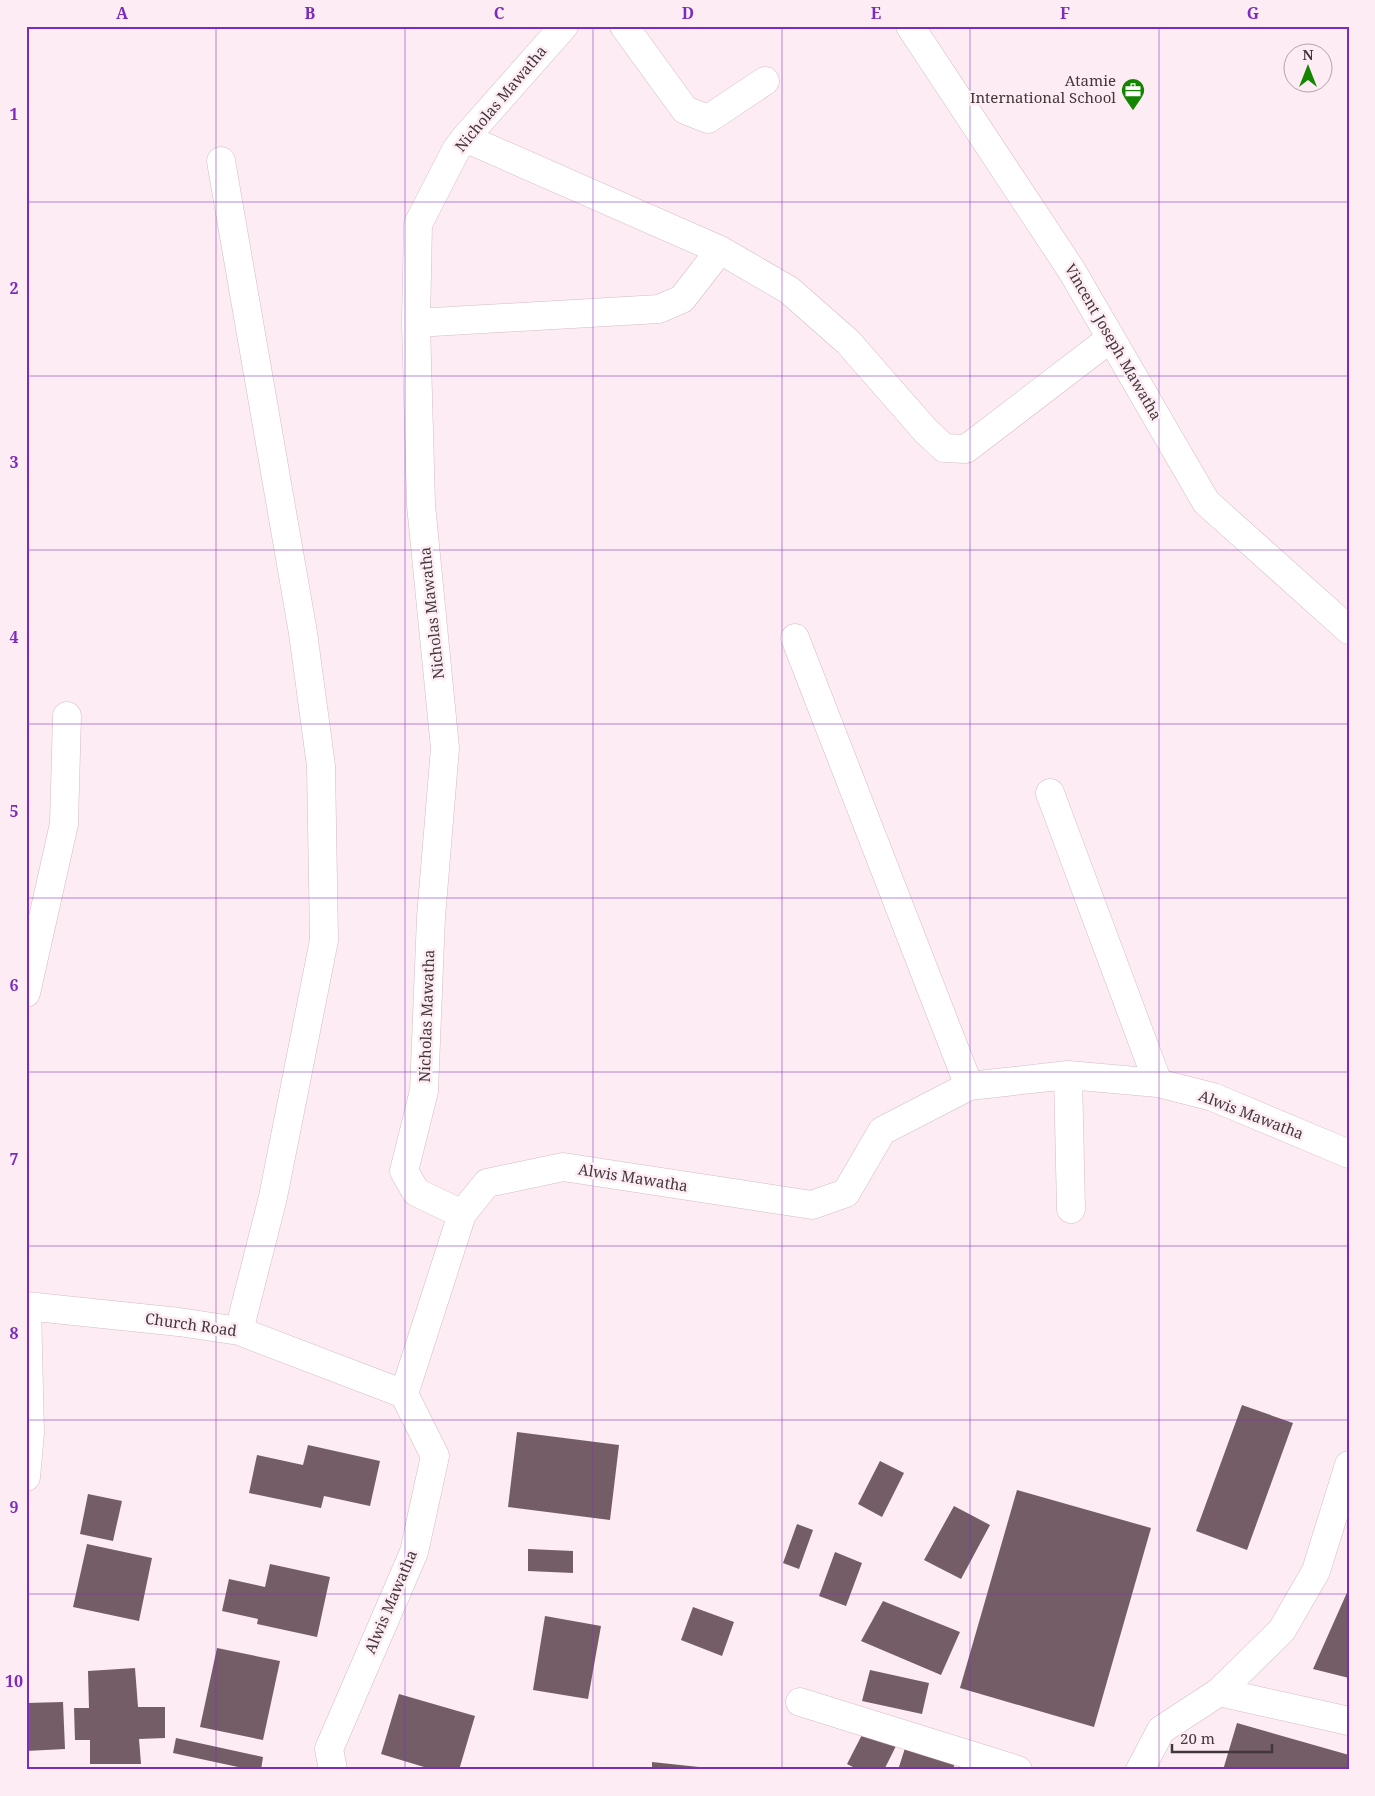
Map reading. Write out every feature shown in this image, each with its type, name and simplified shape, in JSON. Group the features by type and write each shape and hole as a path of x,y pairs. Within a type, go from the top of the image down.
{"street":[{"name":"Nicholas Mawatha","path":"462,1214 416,1192 404,1170 424,1091 431,917 445,748 421,505 416,323 418,224 456,150 564,26"},
{"path":"624,26 684,110 708,119 765,81"},
{"name":"Vincent Joseph Mawatha","path":"910,26 1072,271 1206,502 1349,630"},
{"path":"465,138 720,250 789,290 840,335 925,430 944,448 966,449 1111,338"},
{"path":"221,161 303,633 320,766 324,930 324,940 313,1002 273,1197 239,1331"},
{"path":"416,323 659,310 682,300 720,250"},
{"path":"795,638 969,1086"},
{"path":"26,993 64,824 67,716"},
{"path":"1050,794 1158,1083"},
{"path":"1068,1075 1071,1209"},
{"name":"Alwis Mawatha","path":"333,1770 329,1749 414,1552 435,1456 404,1394 462,1214 487,1183 563,1167 812,1206 846,1193 882,1131 969,1086 1068,1075 1158,1083 1213,1097 1349,1154"},
{"path":"26,1477 30,1433 27,1306"},
{"name":"Church Road","path":"27,1306 179,1322 239,1331 404,1394"},
{"path":"1140,1770 1162,1730 1218,1692 1282,1630 1316,1571 1349,1465"},
{"path":"1218,1692 1349,1721"},
{"path":"800,1702 1018,1770"}],"building":[{"path":"1242,1405 1293,1423 1247,1550 1196,1531"},
{"path":"517,1432 619,1445 610,1520 508,1507"},
{"path":"308,1445 380,1461 370,1506 324,1496 321,1508 249,1493 257,1455 303,1465"},
{"path":"880,1461 904,1473 882,1517 858,1504"},
{"path":"1017,1490 1151,1528 1094,1727 960,1688"},
{"path":"88,1494 122,1501 113,1541 80,1534"},
{"path":"954,1506 990,1525 961,1579 924,1560"},
{"path":"797,1524 813,1530 799,1569 783,1563"},
{"path":"87,1544 152,1558 139,1621 73,1607"},
{"path":"528,1549 573,1551 573,1573 528,1571"},
{"path":"835,1552 862,1563 846,1606 819,1596"},
{"path":"270,1564 330,1577 317,1637 257,1624 258,1619 222,1611 229,1579 265,1587"},
{"path":"1349,1588 1349,1678 1313,1669"},
{"path":"883,1601 960,1632 941,1675 861,1641"},
{"path":"693,1607 734,1622 722,1656 681,1640"},
{"path":"545,1616 601,1626 588,1699 533,1690"},
{"path":"217,1648 280,1661 263,1740 200,1727"},
{"path":"135,1668 138,1707 165,1707 165,1738 139,1739 141,1764 90,1764 90,1740 75,1740 74,1708 89,1708 88,1671"},
{"path":"870,1670 929,1683 922,1714 862,1701"},
{"path":"399,1694 475,1716 459,1770 434,1770 381,1754"},
{"path":"63,1702 65,1749 26,1751 26,1703"},
{"path":"1237,1723 1349,1755 1349,1770 1223,1770"},
{"path":"865,1729 897,1744 884,1770 859,1770 847,1764"},
{"path":"176,1738 263,1757 261,1770 252,1770 173,1753"},
{"path":"906,1745 955,1762 953,1770 898,1770"},
{"path":"652,1762 699,1767 699,1770 652,1770"}],"place":[{"name":"Atamie International School","path":"1133,111"}]}
